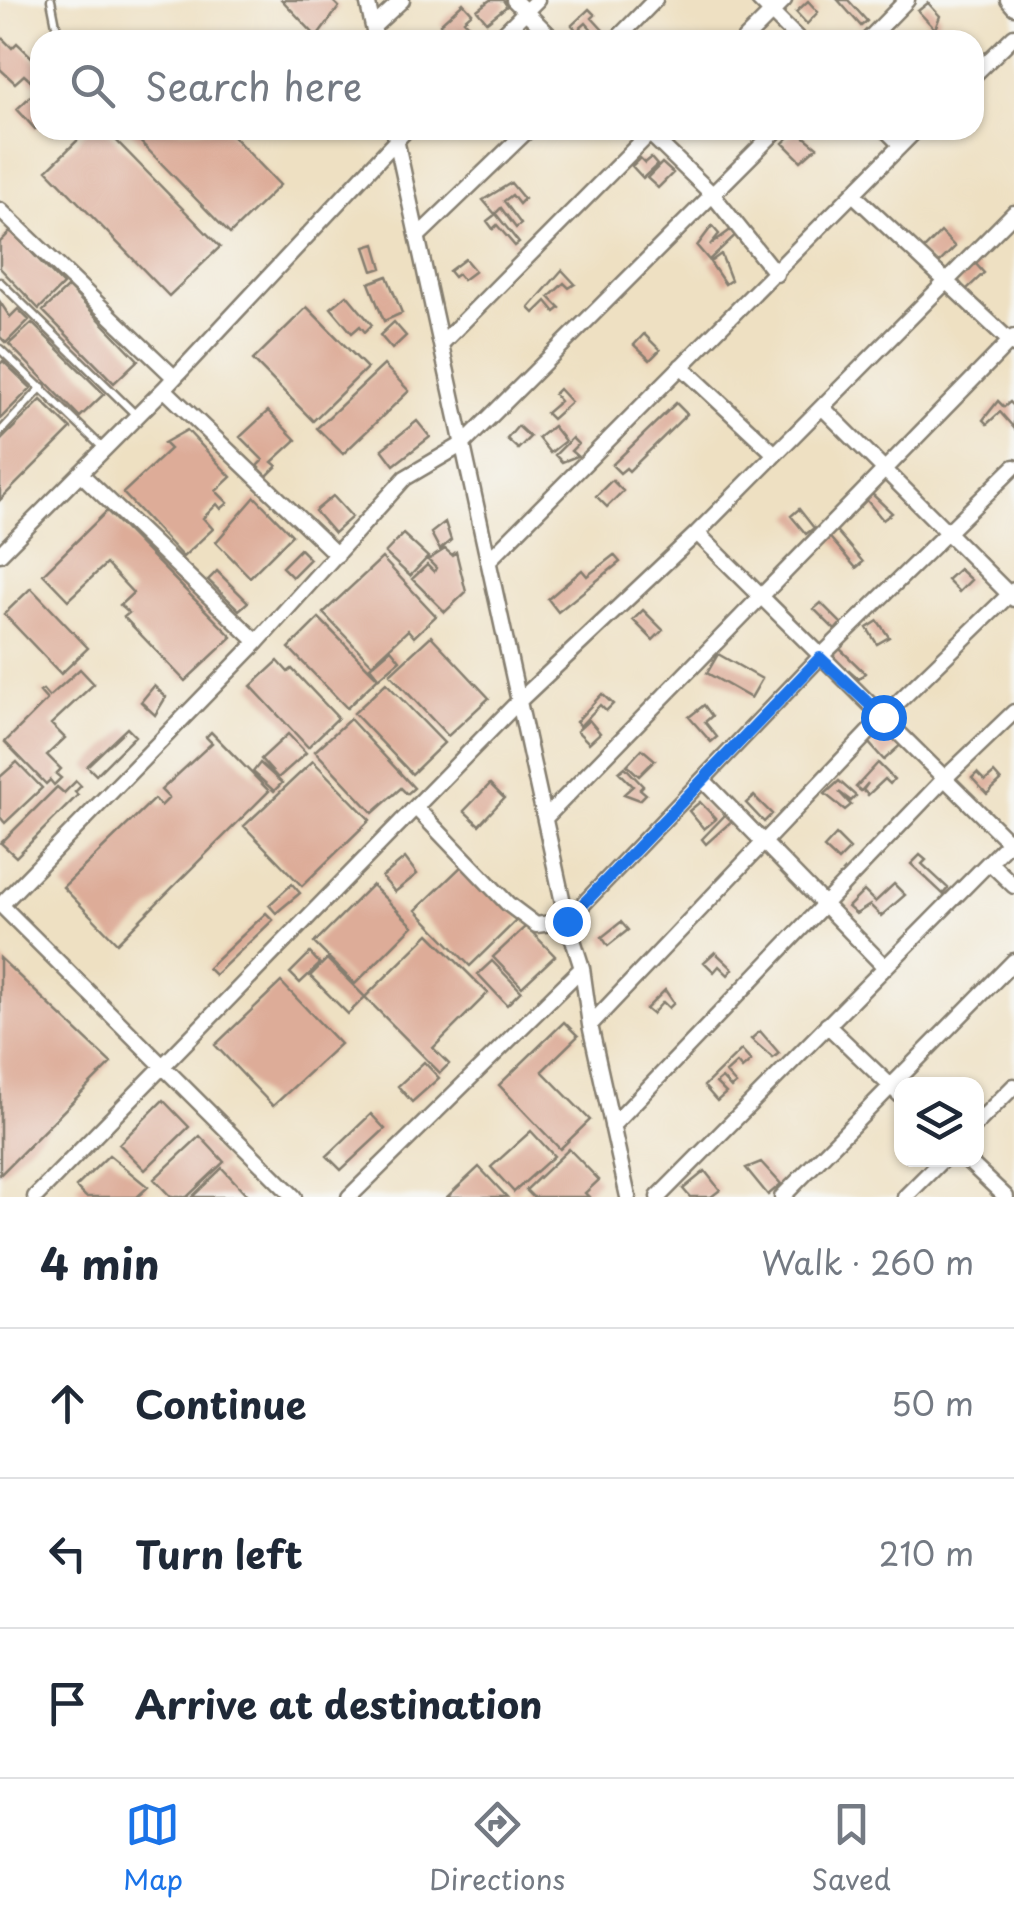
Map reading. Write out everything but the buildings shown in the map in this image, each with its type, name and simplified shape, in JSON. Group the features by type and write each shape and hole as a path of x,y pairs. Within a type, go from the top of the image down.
{"street":[{"path":"368,0 374,30"},
{"path":"377,30 402,0"},
{"path":"514,0 544,30"},
{"path":"507,30 537,0"},
{"path":"626,30 655,0"},
{"path":"759,0 788,30"},
{"path":"754,30 784,0"},
{"path":"878,30 908,0"},
{"path":"1008,0 1014,7"},
{"path":"984,64 1014,36"},
{"path":"0,554 169,383 393,140"},
{"path":"400,140 518,702 567,921 582,968 590,1025 628,1197"},
{"path":"419,234 518,140"},
{"path":"441,344 640,140"},
{"path":"658,140 712,194 776,274"},
{"path":"294,1197 0,905 257,642 405,478 463,444 768,140"},
{"path":"895,140 900,145"},
{"path":"488,561 905,140"},
{"path":"544,818 1013,341 946,284 853,194"},
{"path":"1,213 337,555"},
{"path":"35,1197 518,702 696,533 1014,213"},
{"path":"682,366 775,454"},
{"path":"590,1025 883,717 1012,595 822,407"},
{"path":"416,808 508,904 536,925 567,921 820,658 1014,467"},
{"path":"81,474 257,642"},
{"path":"658,1197 1012,840 820,658 696,533"},
{"path":"612,1126 945,778 1014,712"},
{"path":"703,780 884,966"},
{"path":"989,862 1014,886"},
{"path":"910,1077 1014,961"},
{"path":"349,1197 582,968"},
{"path":"826,1025 894,1090"},
{"path":"984,1116 1014,1086"},
{"path":"782,1197 894,1094"},
{"path":"906,1197 935,1167"},
{"path":"974,1167 1006,1197"}],"lane":[{"path":"51,0 57,30"},
{"path":"0,282 137,416"},
{"path":"1,352 102,448"},
{"path":"0,432 42,387"}],"route":[{"path":"567,921 820,658 883,717"}]}
